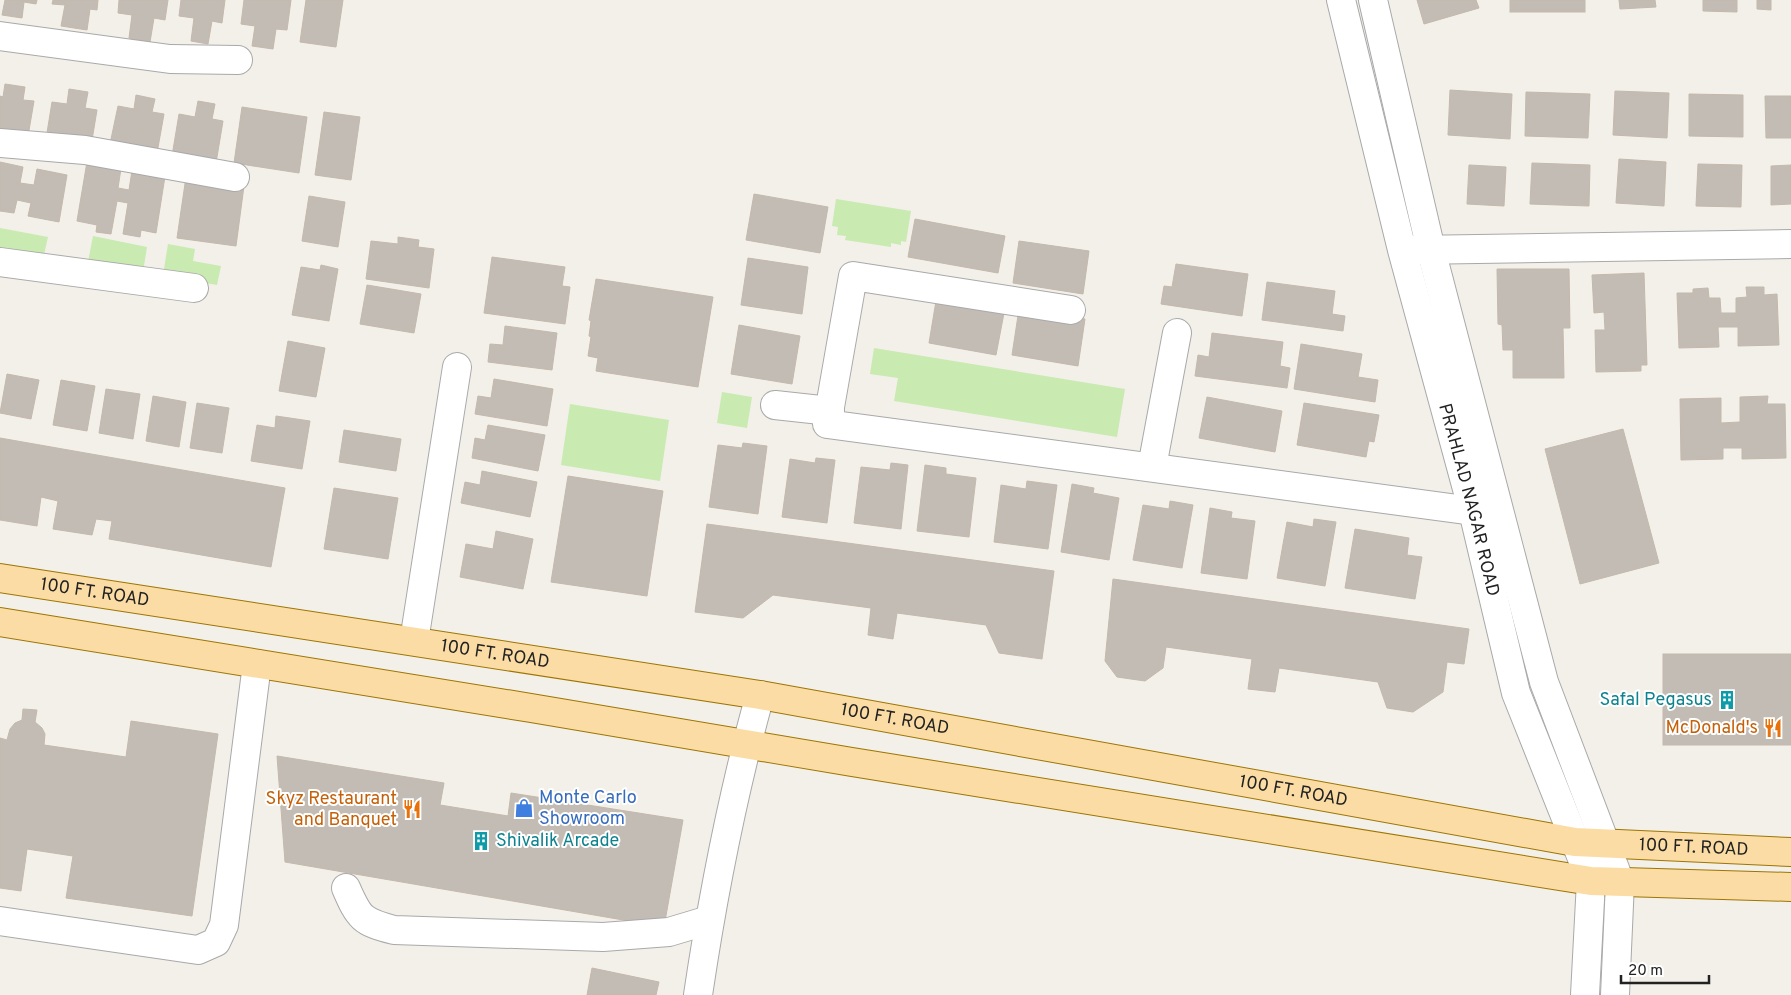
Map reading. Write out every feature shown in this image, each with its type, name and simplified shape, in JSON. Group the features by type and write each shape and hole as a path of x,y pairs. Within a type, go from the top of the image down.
{"main road":[{"name":"100 FT. ROAD","path":"0,578 760,695 1575,842 1791,852"},
{"name":"100 FT. ROAD","path":"0,622 871,766 1591,881 1791,886"}],"street":[{"name":"PRAHLAD NAGAR ROAD","path":"1341,0 1402,250 1473,510 1516,693 1591,881 1585,995"},
{"path":"1374,0 1431,250 1544,682 1620,882 1615,995"},
{"path":"0,36 170,59 238,60"},
{"path":"0,143 84,150 235,177"},
{"path":"1402,250 1791,244"},
{"path":"0,262 194,288"},
{"path":"1071,310 853,276 827,424 1473,510"},
{"path":"1152,468 1177,332"},
{"path":"414,641 457,367"},
{"path":"775,405 830,411"},
{"path":"0,921 198,950 216,942 224,925 257,664"},
{"path":"698,995 709,920 747,744 760,695"},
{"path":"346,888 356,910 371,924 394,930 603,937 669,932 709,920"}],"green space":[{"path":"836,199 911,211 906,242 901,241 901,245 891,243 891,247 845,240 846,236 837,235 838,227 832,226"},
{"path":"0,228 48,237 43,259 0,250"},
{"path":"93,236 147,247 143,272 88,262"},
{"path":"168,244 195,249 193,261 221,266 217,285 163,275"},
{"path":"874,348 1125,389 1117,437 894,401 898,378 870,374"},
{"path":"722,392 752,397 747,428 717,423"},
{"path":"570,404 669,420 660,481 561,465"}],"building":[{"path":"5,0 37,0 36,4 24,2 22,18 2,15"},
{"path":"53,0 98,0 97,10 90,9 87,30 61,26 65,5 52,4"},
{"path":"119,0 168,0 165,20 154,18 150,42 129,38 132,15 118,13"},
{"path":"181,0 225,0 222,23 212,21 208,44 191,41 194,18 179,16"},
{"path":"244,0 291,0 287,30 276,29 273,49 252,46 255,26 241,24"},
{"path":"306,0 343,0 336,47 300,42"},
{"path":"1417,0 1476,0 1479,8 1424,24"},
{"path":"1510,0 1585,0 1585,12 1510,12"},
{"path":"1619,0 1655,0 1656,7 1620,9"},
{"path":"1703,0 1737,0 1737,12 1703,11"},
{"path":"1757,0 1771,0 1771,10 1757,9"},
{"path":"5,84 25,87 23,100 34,101 27,142 0,137 0,96 3,97"},
{"path":"69,89 88,92 85,108 97,110 91,146 46,139 52,102 67,104"},
{"path":"1450,90 1512,94 1510,139 1448,135"},
{"path":"1615,91 1669,93 1667,138 1613,135"},
{"path":"1526,92 1590,94 1588,138 1525,136"},
{"path":"1689,94 1743,95 1743,137 1689,136"},
{"path":"136,95 155,99 152,112 164,114 157,153 110,144 118,106 134,109"},
{"path":"1765,96 1791,96 1791,138 1766,138"},
{"path":"198,101 215,104 212,119 223,121 216,163 172,156 179,114 195,117"},
{"path":"242,107 307,117 299,173 234,163"},
{"path":"324,112 360,117 351,180 315,175"},
{"path":"88,156 122,162 118,188 129,190 133,164 166,170 156,233 141,230 140,237 123,234 128,203 117,201 111,234 96,232 97,225 77,221"},
{"path":"1619,159 1666,162 1664,206 1616,203"},
{"path":"0,162 23,167 20,183 34,185 37,169 67,175 59,222 28,216 31,203 17,200 14,213 0,211"},
{"path":"1532,163 1590,165 1589,206 1530,204"},
{"path":"1698,164 1742,165 1741,207 1696,206"},
{"path":"1469,165 1506,167 1504,206 1467,204"},
{"path":"1791,165 1791,204 1771,205 1771,166"},
{"path":"186,177 244,186 236,246 177,238"},
{"path":"754,194 828,207 820,253 746,240"},
{"path":"309,196 345,202 338,247 302,241"},
{"path":"915,219 1005,236 998,273 908,257"},
{"path":"398,237 419,240 418,247 434,249 429,288 366,279 371,241 398,244"},
{"path":"1019,241 1089,251 1083,294 1013,283"},
{"path":"492,257 565,267 562,286 570,287 565,324 484,313"},
{"path":"748,258 808,267 802,314 741,305"},
{"path":"1176,264 1248,274 1242,316 1161,304 1164,286 1172,287"},
{"path":"321,265 338,269 329,321 292,315 301,267 320,270"},
{"path":"1497,269 1569,269 1570,328 1563,328 1564,378 1513,378 1513,350 1503,350 1502,325 1498,324"},
{"path":"1644,273 1647,365 1641,365 1641,371 1596,372 1595,330 1605,330 1604,312 1594,313 1592,275"},
{"path":"596,279 713,297 698,387 596,371 598,358 588,356 591,337 589,336 591,321 589,320"},
{"path":"1267,282 1335,291 1332,314 1345,316 1343,331 1262,320"},
{"path":"367,285 421,294 414,333 360,324"},
{"path":"1746,287 1764,287 1764,295 1777,294 1779,345 1738,346 1738,327 1718,327 1719,347 1679,348 1677,293 1693,293 1693,289 1708,288 1709,298 1720,298 1721,313 1736,313 1736,298 1747,297"},
{"path":"936,301 1004,313 996,355 929,343"},
{"path":"1019,309 1085,319 1078,366 1012,355"},
{"path":"739,325 800,336 792,384 731,374"},
{"path":"505,326 557,333 552,370 488,362 490,344 503,345"},
{"path":"1212,333 1283,342 1280,366 1290,368 1287,388 1195,376 1198,355 1209,357"},
{"path":"288,341 325,348 316,397 279,391"},
{"path":"1301,344 1362,354 1358,377 1378,380 1375,402 1294,389"},
{"path":"7,374 39,380 31,419 0,413"},
{"path":"494,379 553,389 547,426 475,414 478,396 491,398"},
{"path":"61,380 95,386 87,431 53,425"},
{"path":"106,389 140,394 133,439 99,433"},
{"path":"153,396 186,402 179,447 146,441"},
{"path":"1768,396 1767,404 1785,404 1786,458 1742,459 1742,448 1723,448 1723,459 1681,460 1680,399 1721,398 1721,423 1740,422 1740,397"},
{"path":"1207,397 1282,411 1275,452 1199,438"},
{"path":"197,403 229,408 222,453 190,448"},
{"path":"1304,403 1379,415 1374,442 1369,441 1366,457 1297,445"},
{"path":"276,416 310,421 302,469 251,461 257,425 275,428"},
{"path":"488,425 545,435 538,471 472,458 475,438 485,440"},
{"path":"1623,429 1659,563 1580,584 1545,449"},
{"path":"344,430 401,439 396,471 339,462"},
{"path":"0,438 285,488 271,567 109,539 112,521 96,519 92,535 53,529 58,501 41,497 37,526 0,520"},
{"path":"743,443 767,446 758,514 709,507 718,445 742,448"},
{"path":"816,458 835,460 827,523 782,517 790,459 815,463"},
{"path":"891,463 908,465 901,529 854,523 861,467 890,470"},
{"path":"925,465 946,468 946,474 976,478 969,537 917,531"},
{"path":"482,471 537,482 530,517 461,503 465,482 480,485"},
{"path":"568,476 663,491 647,596 551,582"},
{"path":"1027,481 1057,485 1048,549 994,542 1001,485 1026,489"},
{"path":"1072,484 1094,488 1093,493 1119,498 1109,560 1061,552"},
{"path":"334,488 398,498 388,559 324,549"},
{"path":"1170,501 1193,505 1182,568 1133,560 1143,505 1169,509"},
{"path":"1210,508 1232,512 1231,518 1255,521 1247,579 1201,573"},
{"path":"1314,519 1336,522 1325,586 1277,578 1287,522 1313,527"},
{"path":"707,524 1054,571 1042,659 999,653 986,625 897,613 893,639 868,635 871,608 773,595 743,618 695,612"},
{"path":"1355,529 1409,538 1407,555 1422,557 1415,599 1345,588"},
{"path":"496,531 533,539 523,589 460,577 466,544 493,549"},
{"path":"1113,579 1469,629 1464,664 1447,662 1443,692 1413,712 1387,708 1378,682 1279,668 1275,692 1248,689 1252,659 1166,647 1163,668 1145,681 1117,677 1105,661"},
{"name":"Safal Pegasus","path":"1663,654 1791,654 1791,745 1663,745"},
{"path":"23,709 37,710 35,722 42,728 45,734 44,745 126,757 131,721 218,734 192,916 66,898 73,856 27,849 21,891 0,888 0,738 7,740 10,729 15,723 22,720"},
{"name":"Shivalik Arcade","path":"277,756 444,783 440,805 508,816 511,793 683,820 664,927 285,862"},
{"path":"592,968 659,982 656,995 587,995"}],"place":[{"name":"Safal Pegasus","path":"1727,700"},
{"name":"McDonald's","path":"1773,728"},
{"name":"Monte Carlo Showroom","path":"524,808"},
{"name":"Skyz Restaurant and Banquet","path":"412,809"},
{"name":"Shivalik Arcade","path":"481,841"}]}
